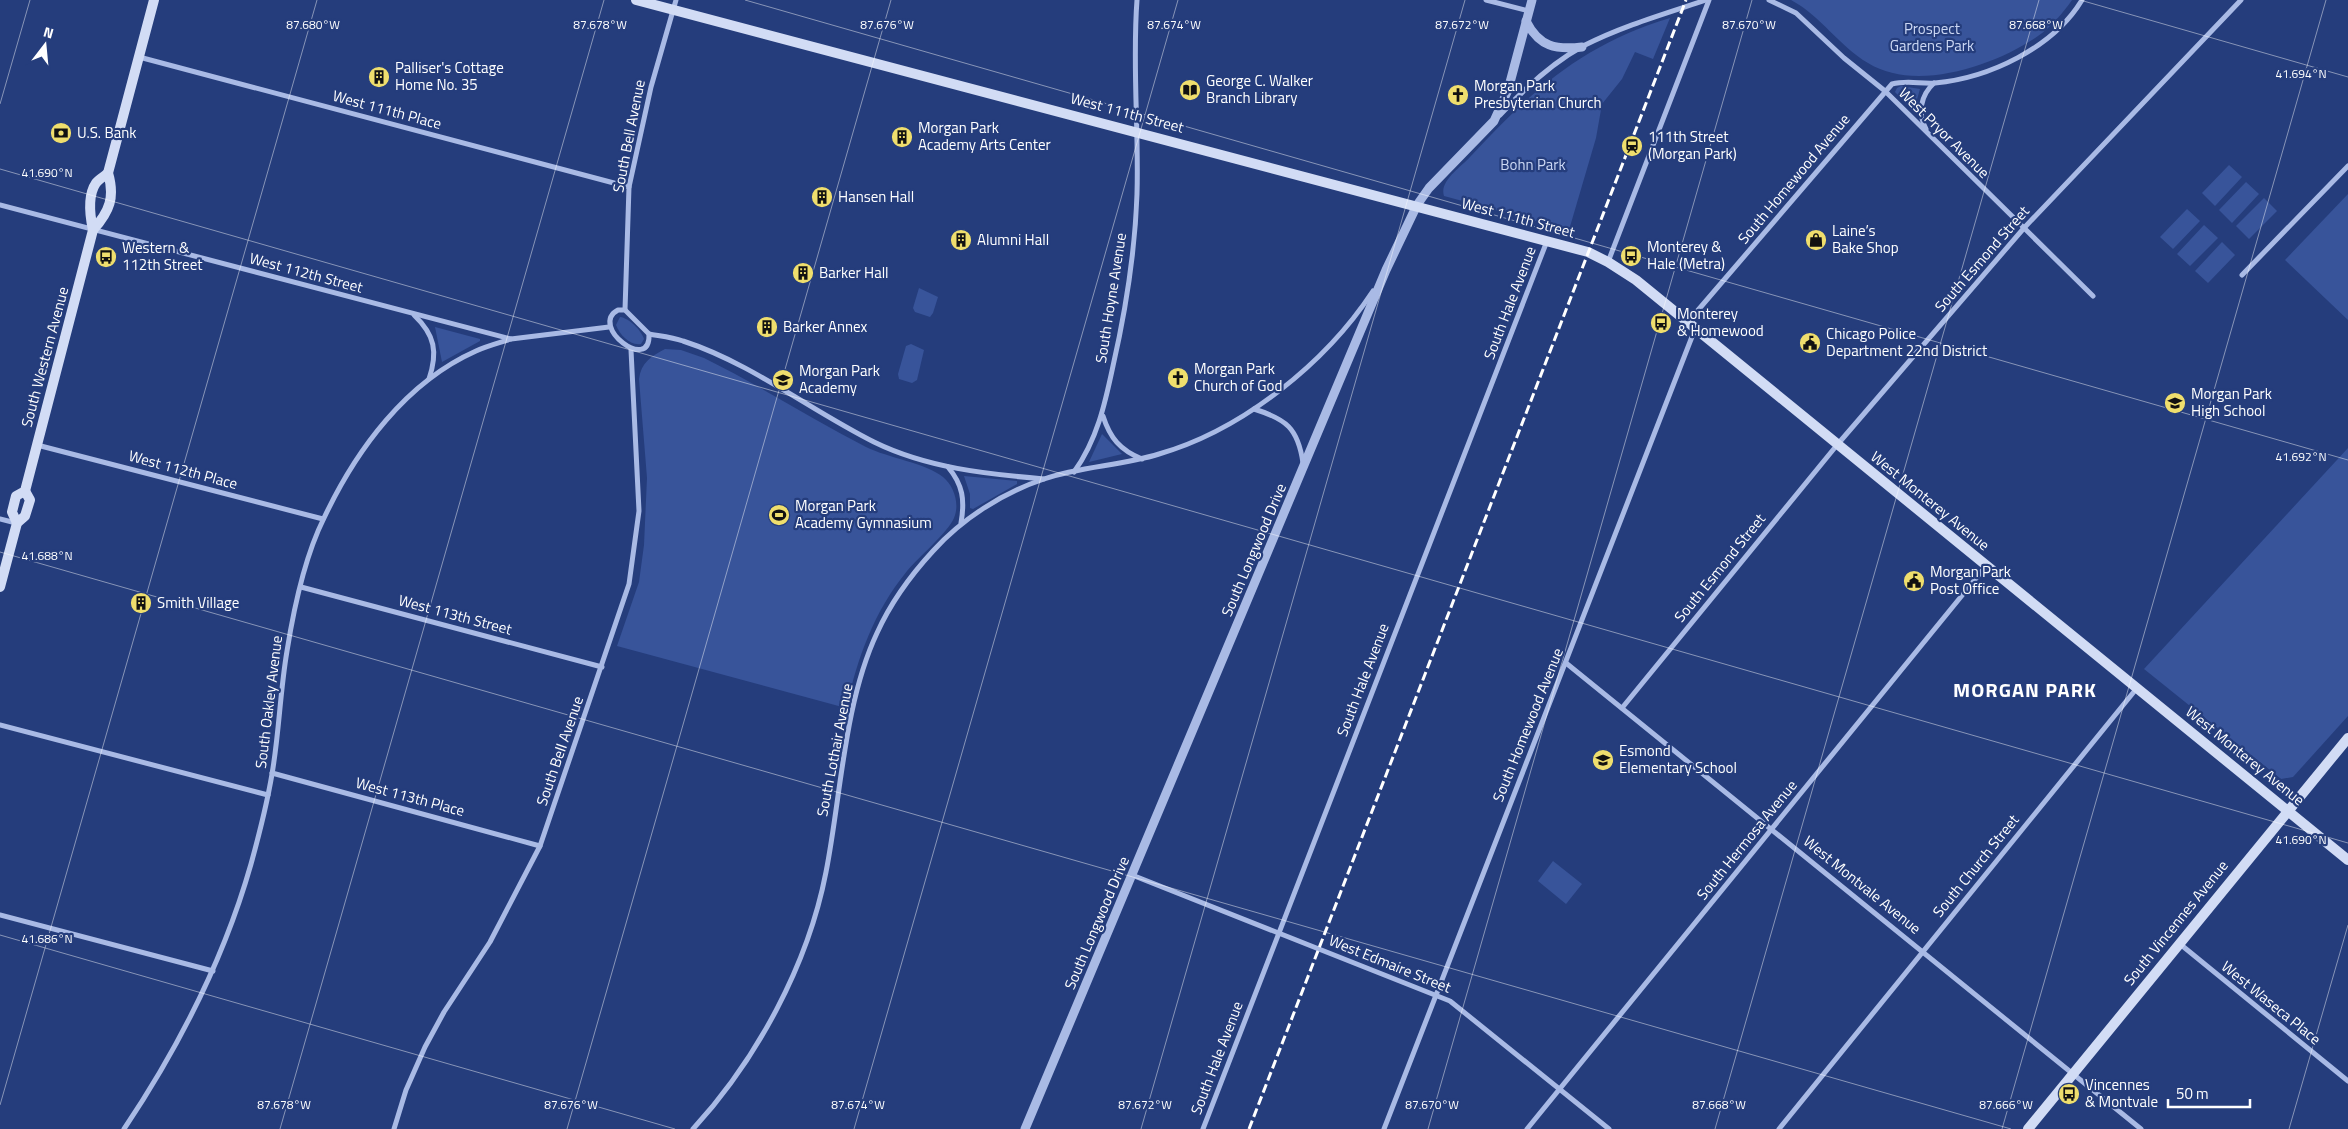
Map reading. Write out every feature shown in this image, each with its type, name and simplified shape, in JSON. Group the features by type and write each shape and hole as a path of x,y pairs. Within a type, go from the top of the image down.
{"main road":[{"name":"South Western Avenue","path":"93,230 107,215 113,188 108,173 154,0"},
{"name":"West 111th Street","path":"636,0 675,5 1136,132 1588,252 1608,262"},
{"name":"South Western Avenue","path":"0,587 17,523 12,512 16,496 25,491 93,230 89,212 93,194 96,183 108,173"},
{"name":"West Monterey Avenue","path":"1608,262 1636,280 2348,860"},
{"name":"South Vincennes Avenue","path":"2028,1129 2287,810 2348,738"}],"street":[{"name":"South Hoyne Avenue","path":"1073,472 1093,440 1102,415 1121,330 1130,278 1137,192 1136,0"},
{"path":"1486,0 1529,11"},
{"name":"South Longwood Drive","path":"1025,1129 1386,270 1417,206 1429,188 1494,121 1508,90 1532,0"},
{"path":"1494,121 1521,93 1559,62 1582,47 1640,21 1708,0"},
{"path":"1608,262 1708,0"},
{"name":"West Pryor Avenue","path":"1769,0 1796,13 1844,58 1885,91 2093,296"},
{"name":"South Homewood Avenue","path":"1384,1129 1435,994 1566,663 1691,326 1892,84 1903,82 1934,83 1997,67 2043,43 2060,28 2082,0"},
{"name":"South Esmond Street","path":"1622,708 1837,445 2024,228 2241,0"},
{"name":"South Bell Avenue","path":"626,310 629,186 651,87 675,5"},
{"path":"1526,21 1539,39 1549,46 1562,50 1582,47"},
{"name":"West 111th Place","path":"139,57 629,186"},
{"path":"1930,136 1923,124 1921,108 1927,90 1934,83"},
{"path":"2242,275 2348,166"},
{"name":"West 112th Street","path":"0,205 511,339 609,327"},
{"name":"South Hale Avenue","path":"1203,1129 1547,241"},
{"name":"South Lothair Avenue","path":"694,1129 714,1104 759,1038 800,956 815,916 826,874 848,732 861,681 875,635 907,581 961,523 999,500 1044,479 1142,459 1196,440 1254,409 1292,382 1323,353 1351,322 1386,270"},
{"path":"618,310 626,310 649,334 650,341 640,351 631,350 609,327 608,320 612,314 618,310"},
{"path":"414,314 430,333 433,345 433,366 429,380"},
{"path":"649,334 682,340 707,350 750,371 875,442 948,467 1044,479"},
{"name":"South Oakley Avenue","path":"124,1129 164,1067 190,1020 236,911 251,864 268,795 286,653 301,586 323,519 373,436 395,410 429,380 476,351 511,339"},
{"name":"South Bell Avenue","path":"394,1129 406,1090 425,1047 444,1012 490,942 540,846 629,584 639,511 631,350"},
{"path":"1254,409 1273,415 1286,422 1300,445 1304,467"},
{"path":"1102,415 1108,432 1122,449 1142,459"},
{"name":"West 112th Place","path":"37,445 323,519"},
{"path":"948,467 958,478 963,493 964,508 961,523"},
{"path":"0,519 17,523"},
{"name":"South Hermosa Avenue","path":"1527,1129 1986,566"},
{"name":"West 113th Street","path":"301,586 602,667"},
{"name":"West Montvale Avenue","path":"1566,663 2141,1129"},
{"name":"South Church Street","path":"1779,1129 2137,688"},
{"path":"0,725 268,795"},
{"name":"West 113th Place","path":"272,773 540,846"},
{"name":"West Edmaire Street","path":"1132,875 1450,1001 1608,1129"},
{"path":"0,915 212,971"},
{"name":"West Waseca Place","path":"2179,943 2348,1081"}],"green space":[{"name":"Prospect Gardens Park","path":"1791,0 2072,0 2056,20 2038,36 2000,57 1955,72 1909,76 1887,72 1868,63 1848,48 1812,14"},
{"name":"Bohn Park","path":"1670,18 1653,59 1635,52 1622,79 1602,104 1596,138 1569,230 1444,196 1443,190 1452,175 1515,111 1560,72 1611,41"},
{"path":"1901,86 1920,89 1914,110 1895,92"},
{"path":"2229,165 2242,177 2215,206 2202,193"},
{"path":"2246,182 2259,194 2232,223 2219,210"},
{"path":"2348,194 2348,320 2285,260"},
{"path":"2264,198 2277,211 2249,239 2236,226"},
{"path":"2187,209 2200,221 2173,249 2160,237"},
{"path":"2204,225 2218,238 2190,266 2177,254"},
{"path":"2222,242 2235,255 2208,283 2195,271"},
{"path":"919,288 938,297 930,317 915,312 913,308"},
{"path":"620,317 631,322 640,332 644,339 641,344 629,342 620,332 616,325"},
{"path":"435,327 480,339 480,341 442,362"},
{"path":"911,344 924,350 917,380 912,383 899,379 898,374 906,346"},
{"path":"665,349 681,350 704,358 866,447 936,472 947,481 953,490 956,501 954,518 940,537 907,571 885,603 868,636 846,708 617,646 639,582 644,545 647,478 639,379 644,364 655,354"},
{"path":"1102,434 1122,454 1089,462"},
{"path":"2348,448 2348,716 2293,777 2281,779 2144,669"},
{"path":"964,476 1017,481 1017,484 973,509 970,508 970,494"},
{"path":"1553,861 1582,884 1566,904 1538,881"}],"railway":[{"path":"1249,1129 1686,0"}],"place":[{"name":"Palliser's Cottage Home No. 35","path":"379,77"},
{"name":"George C. Walker Branch Library","path":"1190,90"},
{"name":"Morgan Park Presbyterian Church","path":"1458,95"},
{"name":"U.S. Bank","path":"61,133"},
{"name":"Morgan Park Academy Arts Center","path":"902,137"},
{"name":"111th Street (Morgan Park)","path":"1632,146"},
{"name":"Hansen Hall","path":"822,197"},
{"name":"Alumni Hall","path":"961,240"},
{"name":"Laine’s Bake Shop","path":"1816,240"},
{"name":"Monterey & Hale (Metra)","path":"1631,256"},
{"name":"Western & 112th Street","path":"106,257"},
{"name":"Barker Hall","path":"803,273"},
{"name":"Monterey & Homewood","path":"1661,323"},
{"name":"Barker Annex","path":"767,327"},
{"name":"Chicago Police Department 22nd District","path":"1810,343"},
{"name":"Morgan Park Church of God","path":"1178,378"},
{"name":"Morgan Park Academy","path":"783,380"},
{"name":"Morgan Park High School","path":"2175,403"},
{"name":"Morgan Park Academy Gymnasium","path":"779,515"},
{"name":"Morgan Park Post Office","path":"1914,581"},
{"name":"Smith Village","path":"141,603"},
{"name":"Esmond Elementary School","path":"1603,760"},
{"name":"Vincennes & Montvale","path":"2069,1094"}],"district":[{"name":"MORGAN PARK","path":"2025,690"}]}
